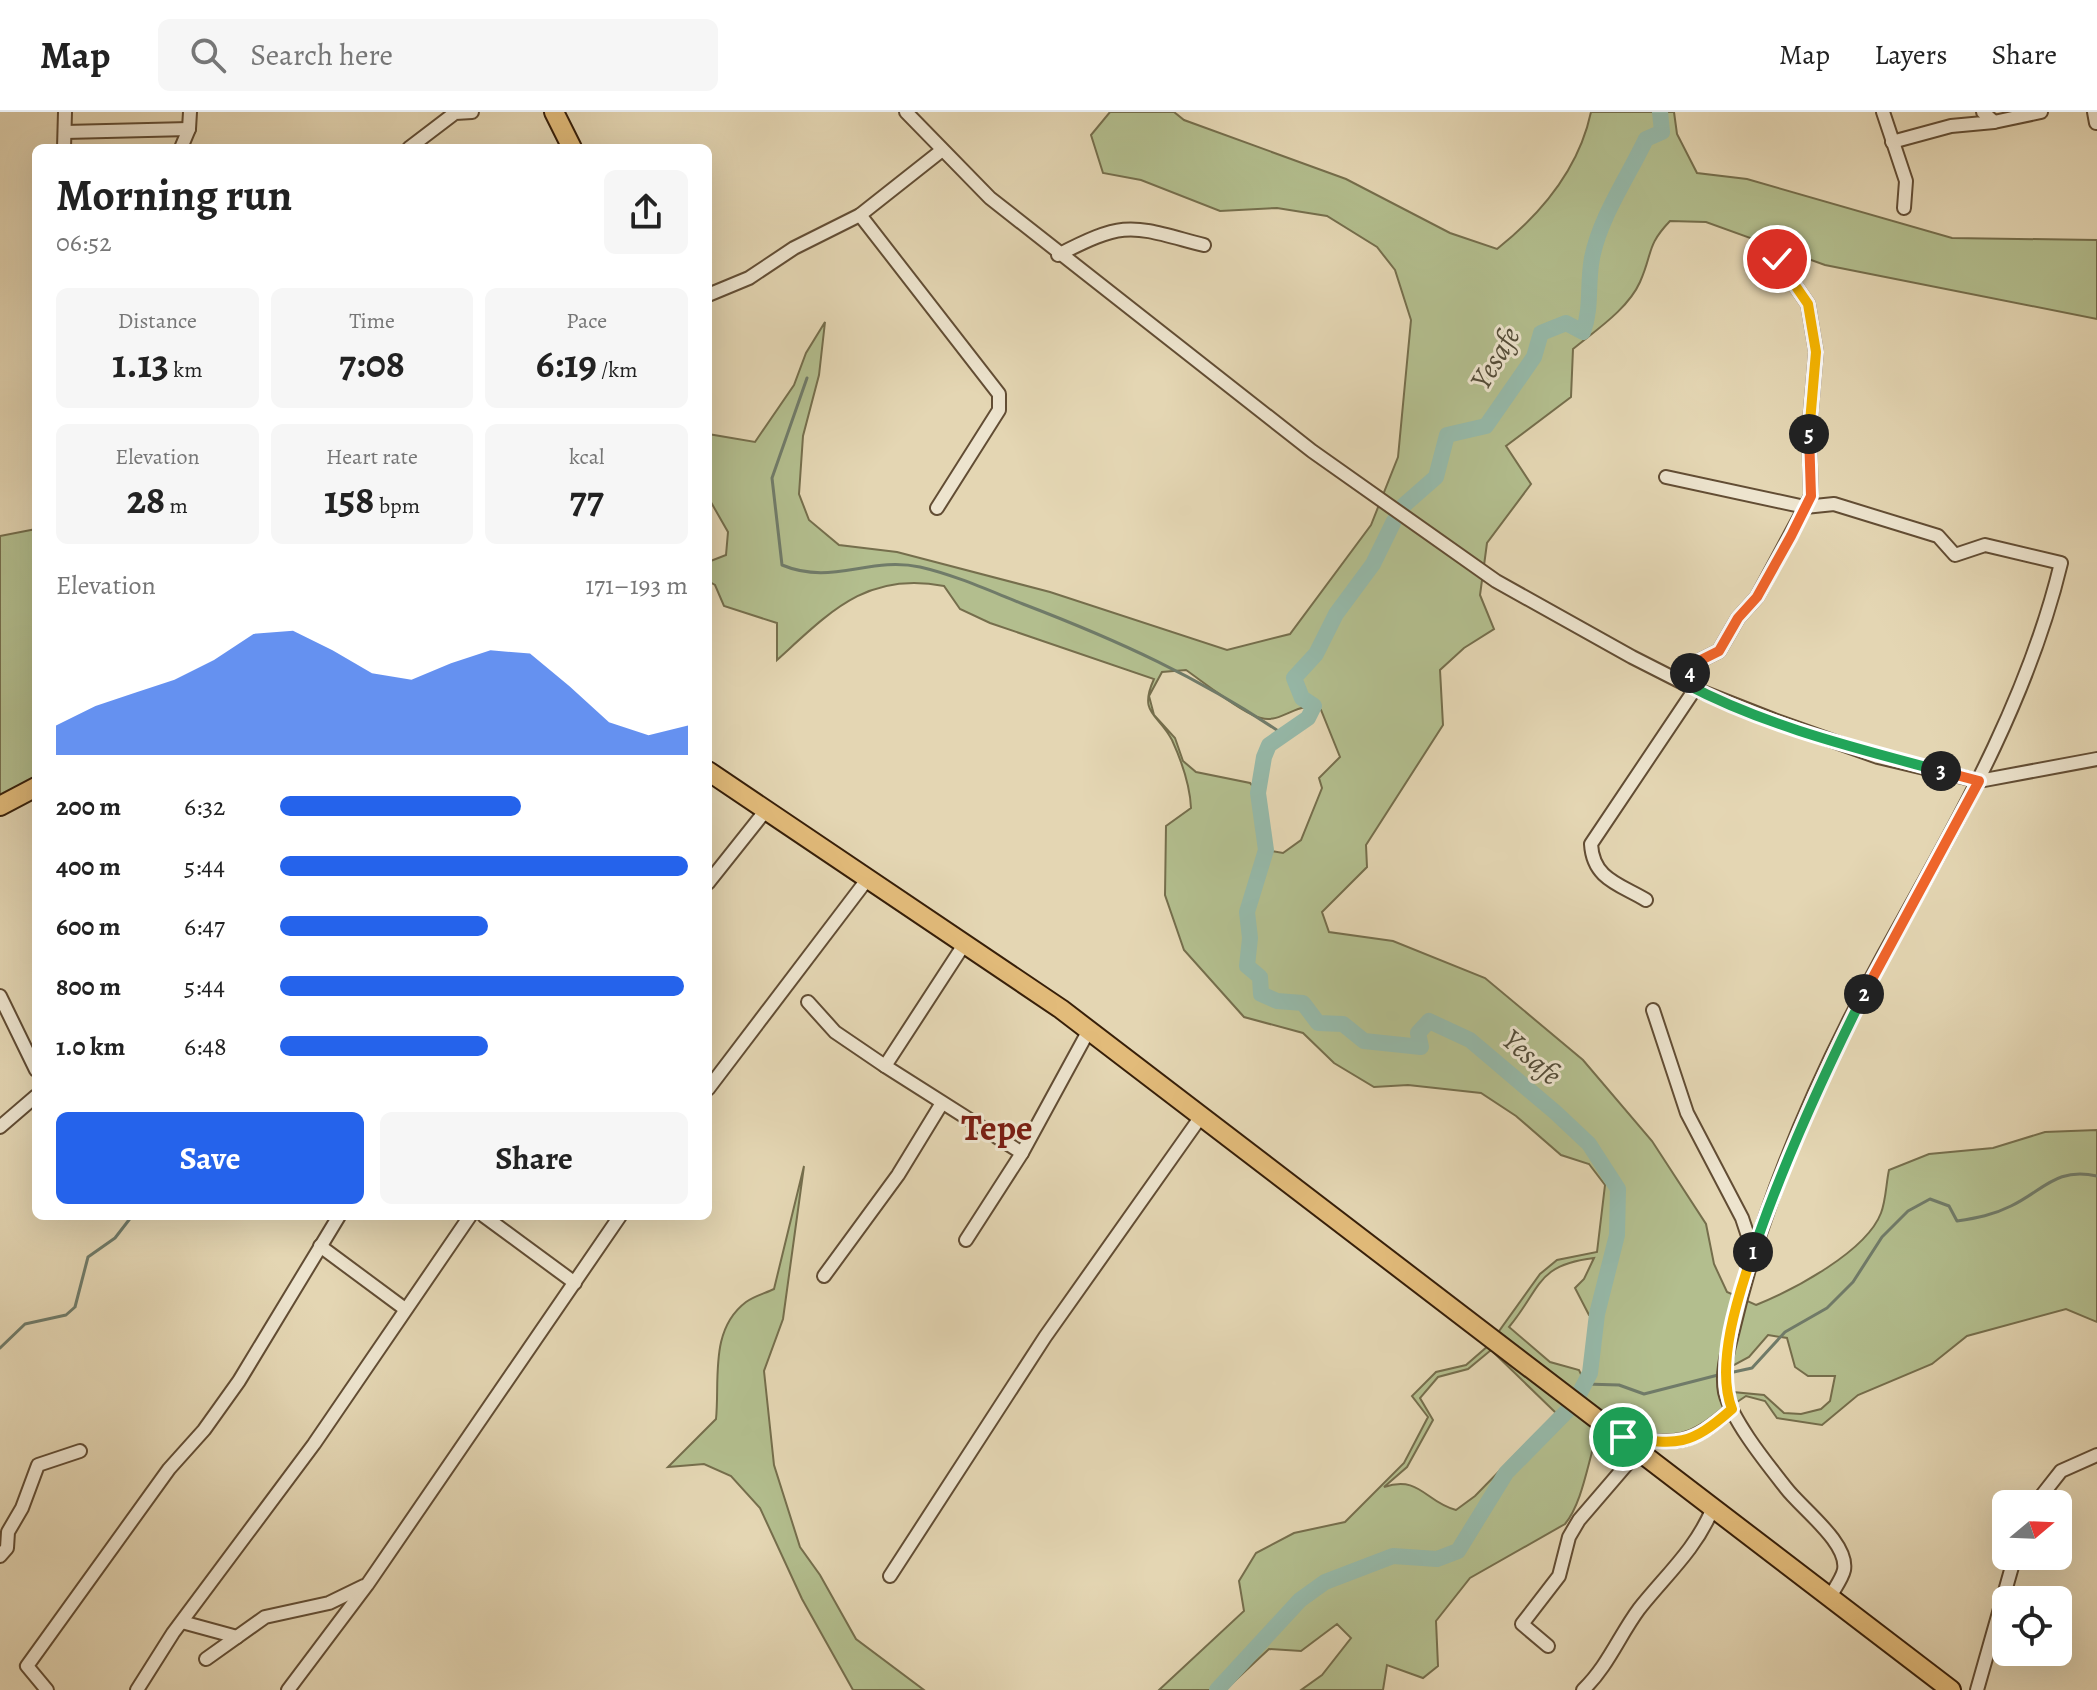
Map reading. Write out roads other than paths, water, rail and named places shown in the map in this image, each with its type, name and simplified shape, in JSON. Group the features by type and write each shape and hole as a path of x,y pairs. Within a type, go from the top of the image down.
{"highway":[{"path":"554,112 570,144"},
{"path":"712,774 869,877 1089,1030 1951,1690"},
{"path":"0,806 32,789"}],"street":[{"path":"64,144 65,112"},
{"path":"183,144 189,129 190,112"},
{"path":"414,144 455,113 472,112"},
{"path":"906,112 941,151 1058,255 1312,451 1496,581 1690,686 1878,757 1979,781 2097,759"},
{"path":"1883,112 1906,181 1904,208"},
{"path":"1983,112 1994,122"},
{"path":"1892,142 1951,126 1994,122 2041,112"},
{"path":"65,132 189,129"},
{"path":"712,293 749,278 794,248 860,215 941,151"},
{"path":"860,215 999,394 999,410 937,508"},
{"path":"1058,255 1103,232 1132,226 1204,245"},
{"path":"1646,900 1601,874 1592,862 1591,844 1690,686 1693,664 1719,651 1738,618 1757,597 1811,496 1809,433 1816,352 1808,304 1777,259"},
{"path":"1666,477 1805,507 1834,504 1938,536 1955,555 1985,545 2061,563 2049,613 1979,781 1881,960 1823,1075 1753,1251 1725,1364 1725,1391 1732,1409 1787,1490 1831,1535 1842,1555 1844,1570 1830,1597"},
{"path":"712,878 766,810"},
{"path":"712,1084 869,877"},
{"path":"885,1066 965,943"},
{"path":"0,996 32,1062"},
{"path":"808,1002 835,1032 1022,1153"},
{"path":"1653,1010 1687,1113 1742,1218 1753,1251"},
{"path":"966,1240 1022,1153 1089,1030"},
{"path":"0,1127 32,1099"},
{"path":"824,1276 898,1175 942,1103"},
{"path":"890,1576 1045,1337 1202,1115"},
{"path":"47,1690 27,1666 169,1469 204,1430 239,1381 336,1220"},
{"path":"137,1690 182,1622 314,1444 467,1220"},
{"path":"489,1220 575,1283"},
{"path":"288,1690 367,1585 617,1220"},
{"path":"320,1246 405,1309"},
{"path":"1623,1437 1683,1442 1706,1431 1732,1409"},
{"path":"1548,1646 1522,1624 1559,1576 1569,1537 1579,1520 1640,1449"},
{"path":"0,1556 7,1548 8,1532 22,1508 38,1465 80,1451"},
{"path":"2046,1490 2061,1471 2097,1455"},
{"path":"1583,1690 1606,1665 1638,1610 1700,1539 1712,1510"},
{"path":"1977,1690 2011,1570"},
{"path":"206,1659 265,1617 329,1603 367,1585"},
{"path":"182,1622 237,1637"}],"waterway":[{"name":"Yesafe","path":"1403,506 1436,477 1447,435 1486,426 1534,357 1541,333 1566,323 1583,332 1596,243 1608,212 1646,139 1662,132 1660,112"},
{"path":"807,378 772,478 782,565 817,573 901,565 946,574 1092,632 1158,662 1253,714 1284,735"},
{"name":"Yesafe","path":"1217,1690 1300,1600 1325,1582 1393,1556 1437,1559 1458,1551 1506,1473 1574,1404 1590,1373 1597,1314 1617,1235 1618,1189 1589,1144 1470,1040 1429,1021 1418,1033 1421,1047 1364,1041 1343,1024 1318,1023 1303,1003 1277,1001 1261,994 1260,977 1247,966 1250,938 1247,912 1266,850 1258,793 1264,757 1269,745 1308,718 1314,706 1302,698 1294,678 1316,654 1336,614 1373,564 1394,521"},
{"path":"1729,1373 1752,1368 1785,1332 1827,1308 1853,1282 1882,1237 1908,1211 1930,1199 1949,1206 1957,1221 2004,1209 2060,1177 2097,1176"},
{"path":"0,1348 25,1324 66,1315 75,1307 88,1257 115,1238 129,1220"},
{"path":"1585,1384 1619,1385 1644,1394 1722,1374"}],"district":[{"name":"Tepe","path":"997,1127"}]}
